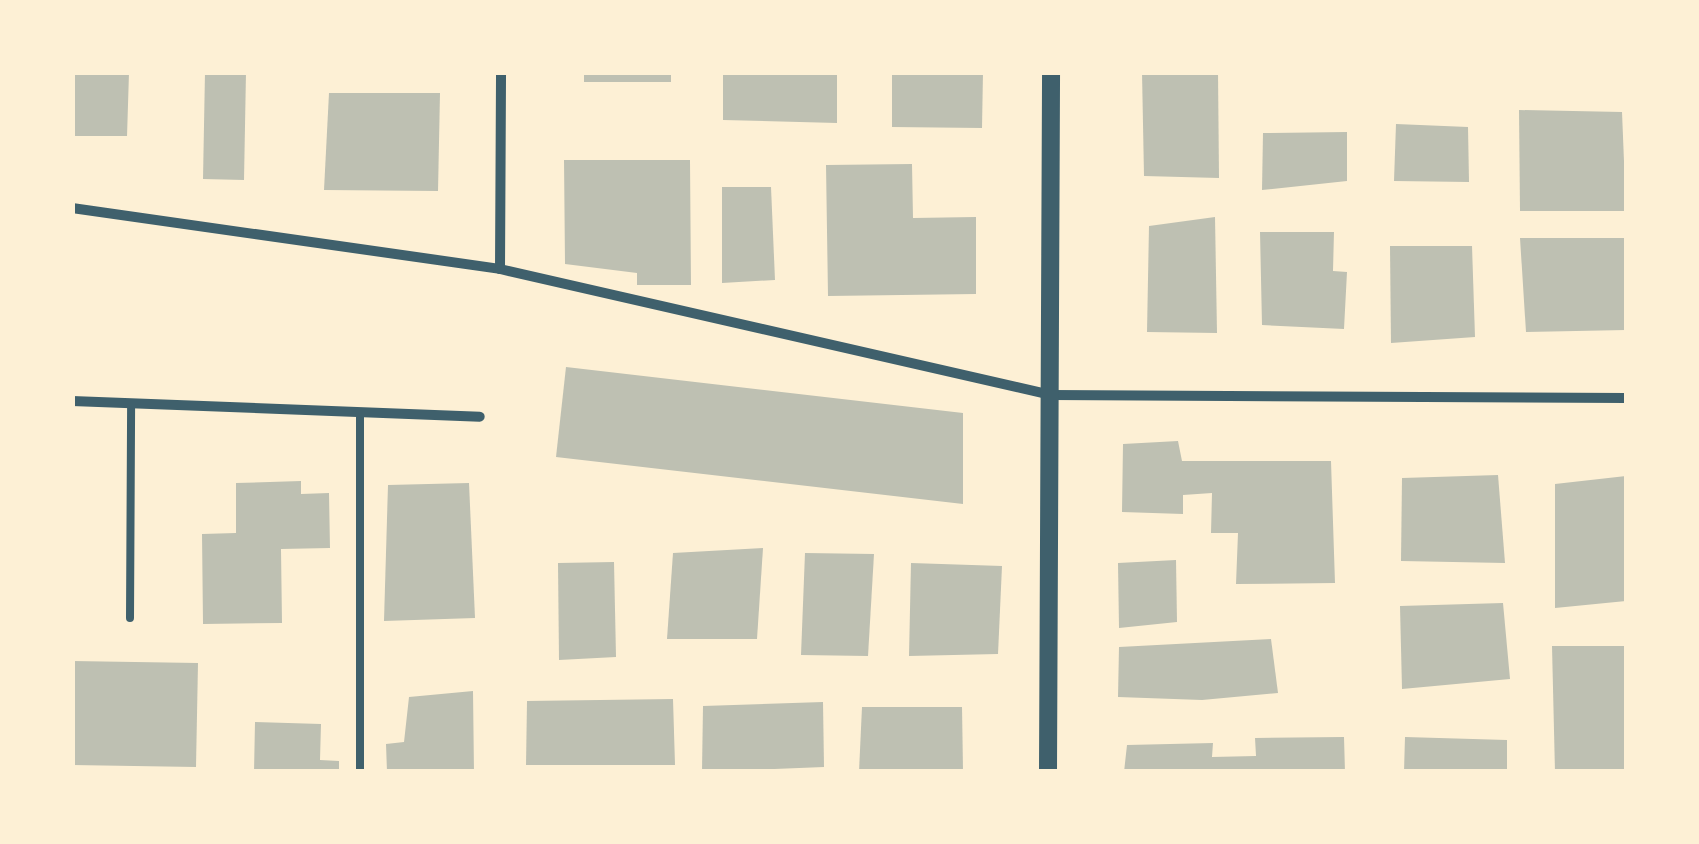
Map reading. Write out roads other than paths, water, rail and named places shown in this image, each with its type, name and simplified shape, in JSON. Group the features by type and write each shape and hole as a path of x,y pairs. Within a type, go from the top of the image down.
{"street":[{"path":"500,270 501,72"},
{"path":"1048,772 1050,72"},
{"path":"72,208 500,270 1051,395 1626,398"},
{"path":"72,401 480,417"}],"lane":[{"path":"130,618 131,403"},
{"path":"360,412 360,772"}]}
